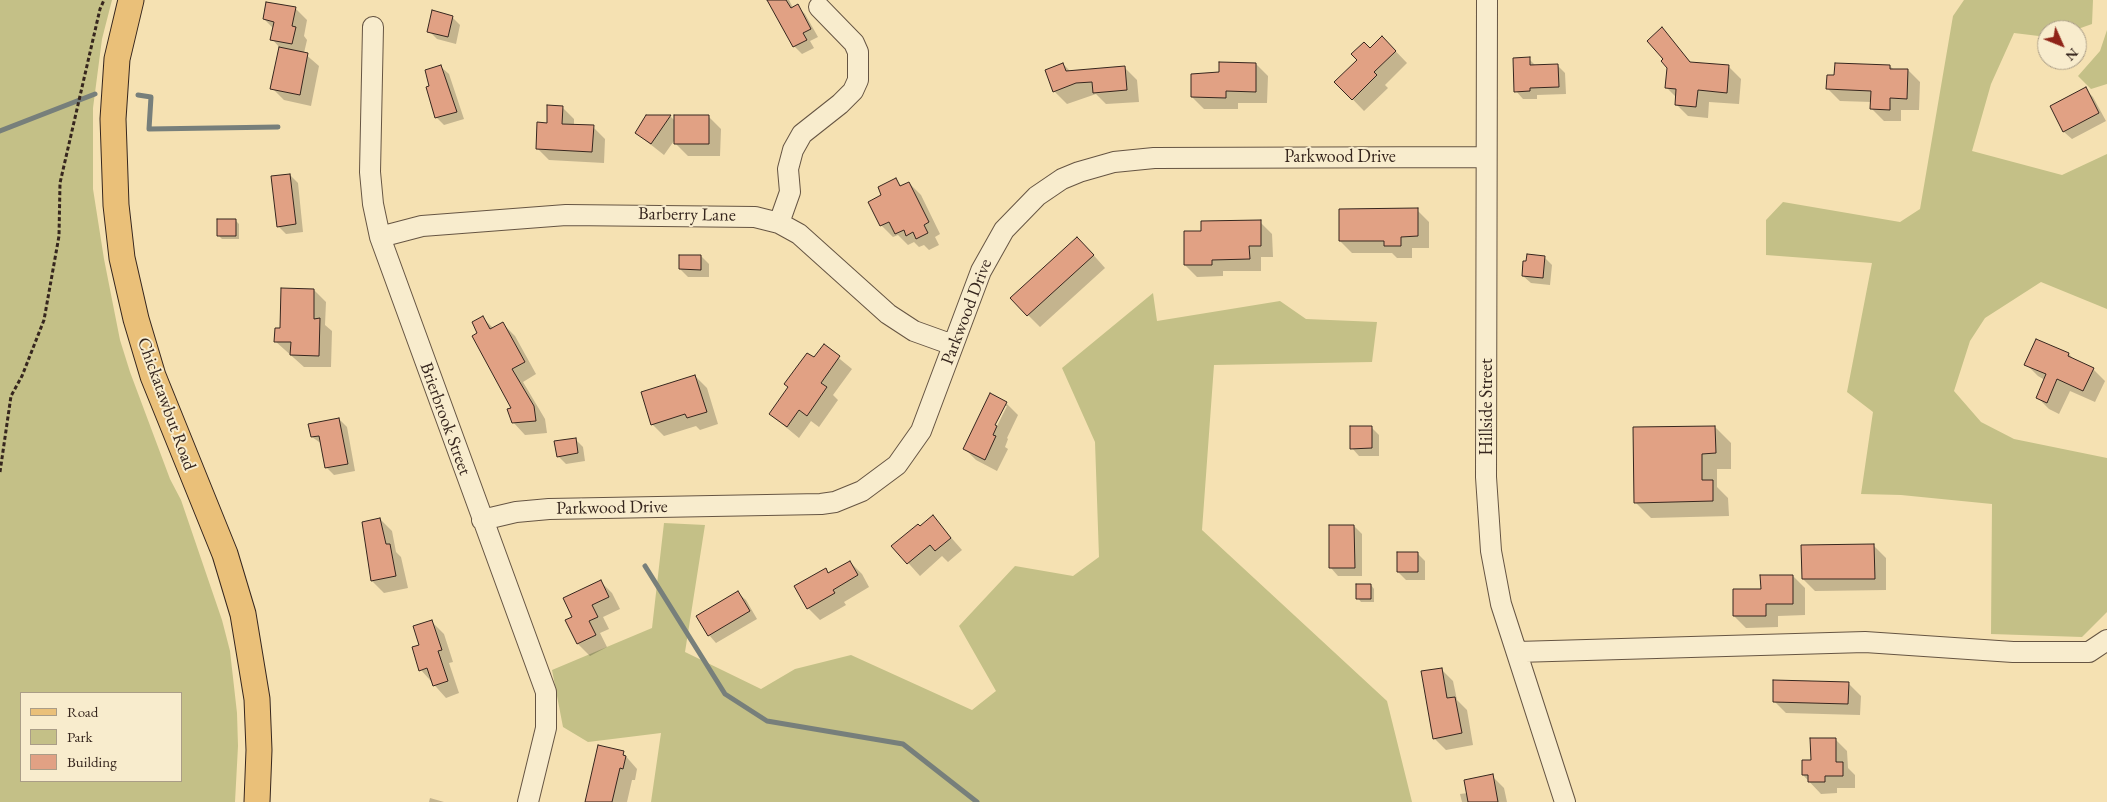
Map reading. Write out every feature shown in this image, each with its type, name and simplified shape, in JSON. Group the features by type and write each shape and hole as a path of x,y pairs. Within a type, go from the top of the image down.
{"main road":[{"name":"Chickatawbut Road","path":"131,0 118,53 113,104 114,186 121,252 146,354 159,393 225,554 243,614 258,705 257,802"}],"street":[{"name":"Hillside Street","path":"1487,0 1486,477 1488,512 1494,571 1501,604 1565,802"},
{"path":"779,223 790,192 788,169 793,150 802,134 840,104 853,91 858,80 858,52 854,43 819,7"},
{"name":"Brierbrook Street","path":"373,27 370,172 373,204 380,237 482,520 539,668 546,692 546,728 528,802"},
{"name":"Parkwood Drive","path":"482,520 533,509 805,505 835,502 849,497 886,474 902,460 915,442 927,419 981,271 1004,230 1037,196 1062,179 1079,172 1114,162 1154,158 1486,157"},
{"name":"Barberry Lane","path":"380,237 422,226 566,215 742,216 779,223 810,242 874,302 901,323 927,336 953,345"},
{"path":"1517,652 1865,642 2013,652 2089,652 2107,640"}],"path":[{"path":"0,472 11,396 22,376 44,320 59,236 60,183 100,9 104,0"}],"green space":[{"path":"0,0 112,0 102,39 93,108 93,189 120,340 170,479 181,500 222,620 230,651 237,713 238,746 235,802 0,802"},
{"path":"1964,0 2093,0 2092,24 2087,26 2087,20 2037,20 2037,36 2014,33 1991,84 1972,151 2062,175 2107,154 2107,309 2041,282 1985,318 1970,341 1954,391 1981,422 2014,439 2107,458 2107,612 2082,637 1991,634 1992,504 1901,495 1861,494 1873,412 1847,392 1872,263 1766,255 1766,220 1783,202 1900,222 1920,209 1953,16"},
{"path":"2107,30 2107,84 2091,89 2078,76 2083,70 2087,70 2087,66 2100,51"},
{"path":"1153,293 1157,321 1280,301 1306,319 1377,322 1372,362 1214,365 1202,530 1387,701 1412,802 651,802 661,733 588,742 563,727 552,670 652,628 664,523 705,525 685,652 761,689 795,669 851,655 972,710 996,691 959,626 1015,566 1073,576 1099,557 1095,442 1062,368"}],"building":[{"path":"767,0 786,0 791,8 798,4 811,29 803,33 807,40 793,47"},
{"path":"266,2 296,7 292,26 296,27 292,44 270,40 274,22 263,19"},
{"path":"432,10 453,16 448,37 427,32"},
{"path":"1662,27 1690,62 1729,65 1727,93 1698,90 1696,107 1675,105 1676,89 1665,88 1667,68 1661,61 1663,59 1647,41"},
{"path":"1382,36 1396,51 1374,72 1377,75 1352,100 1334,82 1357,60 1351,54 1364,42 1370,48"},
{"path":"279,47 308,53 300,95 270,89"},
{"path":"1530,57 1530,65 1558,64 1559,87 1530,88 1530,91 1514,92 1513,58"},
{"path":"1219,62 1256,63 1256,92 1226,91 1226,98 1191,97 1191,74 1219,72"},
{"path":"1063,63 1066,71 1125,66 1127,90 1093,93 1092,82 1076,83 1053,92 1045,70"},
{"path":"1835,63 1890,65 1890,69 1908,69 1907,99 1890,98 1890,110 1870,109 1871,91 1826,89 1827,75 1834,75"},
{"path":"441,65 457,112 435,118 426,87 429,86 425,70"},
{"path":"2086,87 2099,113 2063,132 2050,106"},
{"path":"547,105 563,106 562,124 594,125 592,152 536,149 537,122 547,123"},
{"path":"646,115 671,115 651,144 635,133"},
{"path":"674,115 709,115 709,144 674,144"},
{"path":"290,174 296,224 277,227 271,176"},
{"path":"896,178 900,186 909,182 929,222 924,225 928,233 916,239 913,232 906,236 904,230 895,234 889,222 880,226 868,202 881,195 878,187"},
{"path":"1418,208 1418,236 1401,237 1401,246 1384,246 1384,241 1339,241 1339,209"},
{"path":"217,219 236,219 236,236 217,236"},
{"path":"1261,220 1261,246 1249,246 1250,259 1212,260 1212,265 1184,265 1184,231 1201,231 1201,221"},
{"path":"1077,237 1094,255 1027,316 1010,298"},
{"path":"1527,254 1545,256 1543,278 1522,276 1523,261 1526,261"},
{"path":"679,255 701,255 701,270 679,269"},
{"path":"281,288 314,289 314,319 320,318 319,356 290,355 291,342 274,342 275,328 280,328"},
{"path":"483,316 490,329 503,322 525,362 512,369 534,406 536,421 512,423 507,409 511,408 472,336 477,333 472,322"},
{"path":"2036,339 2069,353 2068,356 2094,368 2083,391 2057,379 2047,403 2036,398 2046,374 2024,365"},
{"path":"824,344 840,356 821,383 827,387 807,416 799,410 787,427 769,414 788,387 784,384 807,353 814,357"},
{"path":"695,375 707,412 687,418 685,414 651,425 641,392"},
{"path":"990,393 1007,402 995,425 997,426 993,435 996,436 985,460 963,449"},
{"path":"339,418 348,464 325,468 319,436 311,437 308,424"},
{"path":"1350,426 1372,426 1372,448 1350,449"},
{"path":"1715,426 1716,453 1702,454 1702,480 1713,480 1713,501 1634,503 1633,427"},
{"path":"576,438 578,453 557,457 554,441"},
{"path":"933,515 951,538 935,551 930,545 907,564 891,546 918,524 920,526"},
{"path":"380,518 386,544 390,544 396,576 371,581 362,522"},
{"path":"1329,525 1354,525 1355,568 1329,568"},
{"path":"1874,544 1875,579 1802,579 1801,545"},
{"path":"1397,552 1418,552 1418,572 1397,572"},
{"path":"850,561 858,575 833,590 835,593 807,609 794,586 826,568 828,573"},
{"path":"1760,575 1793,575 1793,604 1766,604 1766,616 1733,616 1733,589 1761,589"},
{"path":"601,580 609,597 592,605 598,617 589,621 596,635 577,644 565,620 572,617 563,598"},
{"path":"1356,584 1371,584 1371,599 1356,599"},
{"path":"738,591 750,611 708,636 696,616"},
{"path":"432,620 442,650 438,651 448,681 433,686 427,668 419,671 412,647 419,645 413,626"},
{"path":"1442,668 1447,698 1455,697 1462,733 1433,739 1421,671"},
{"path":"1773,680 1849,682 1848,704 1773,702"},
{"path":"1810,738 1836,738 1836,762 1843,762 1843,776 1825,776 1825,782 1808,782 1808,775 1802,775 1802,760 1811,760"},
{"path":"598,745 624,751 623,755 626,756 623,769 620,768 612,802 585,802"},
{"path":"1493,774 1498,802 1468,802 1464,780"}],"waterway":[{"path":"0,131 95,94"},
{"path":"138,95 151,97 149,129 278,127"},
{"path":"645,566 725,694 767,721 903,744 977,802"}]}
